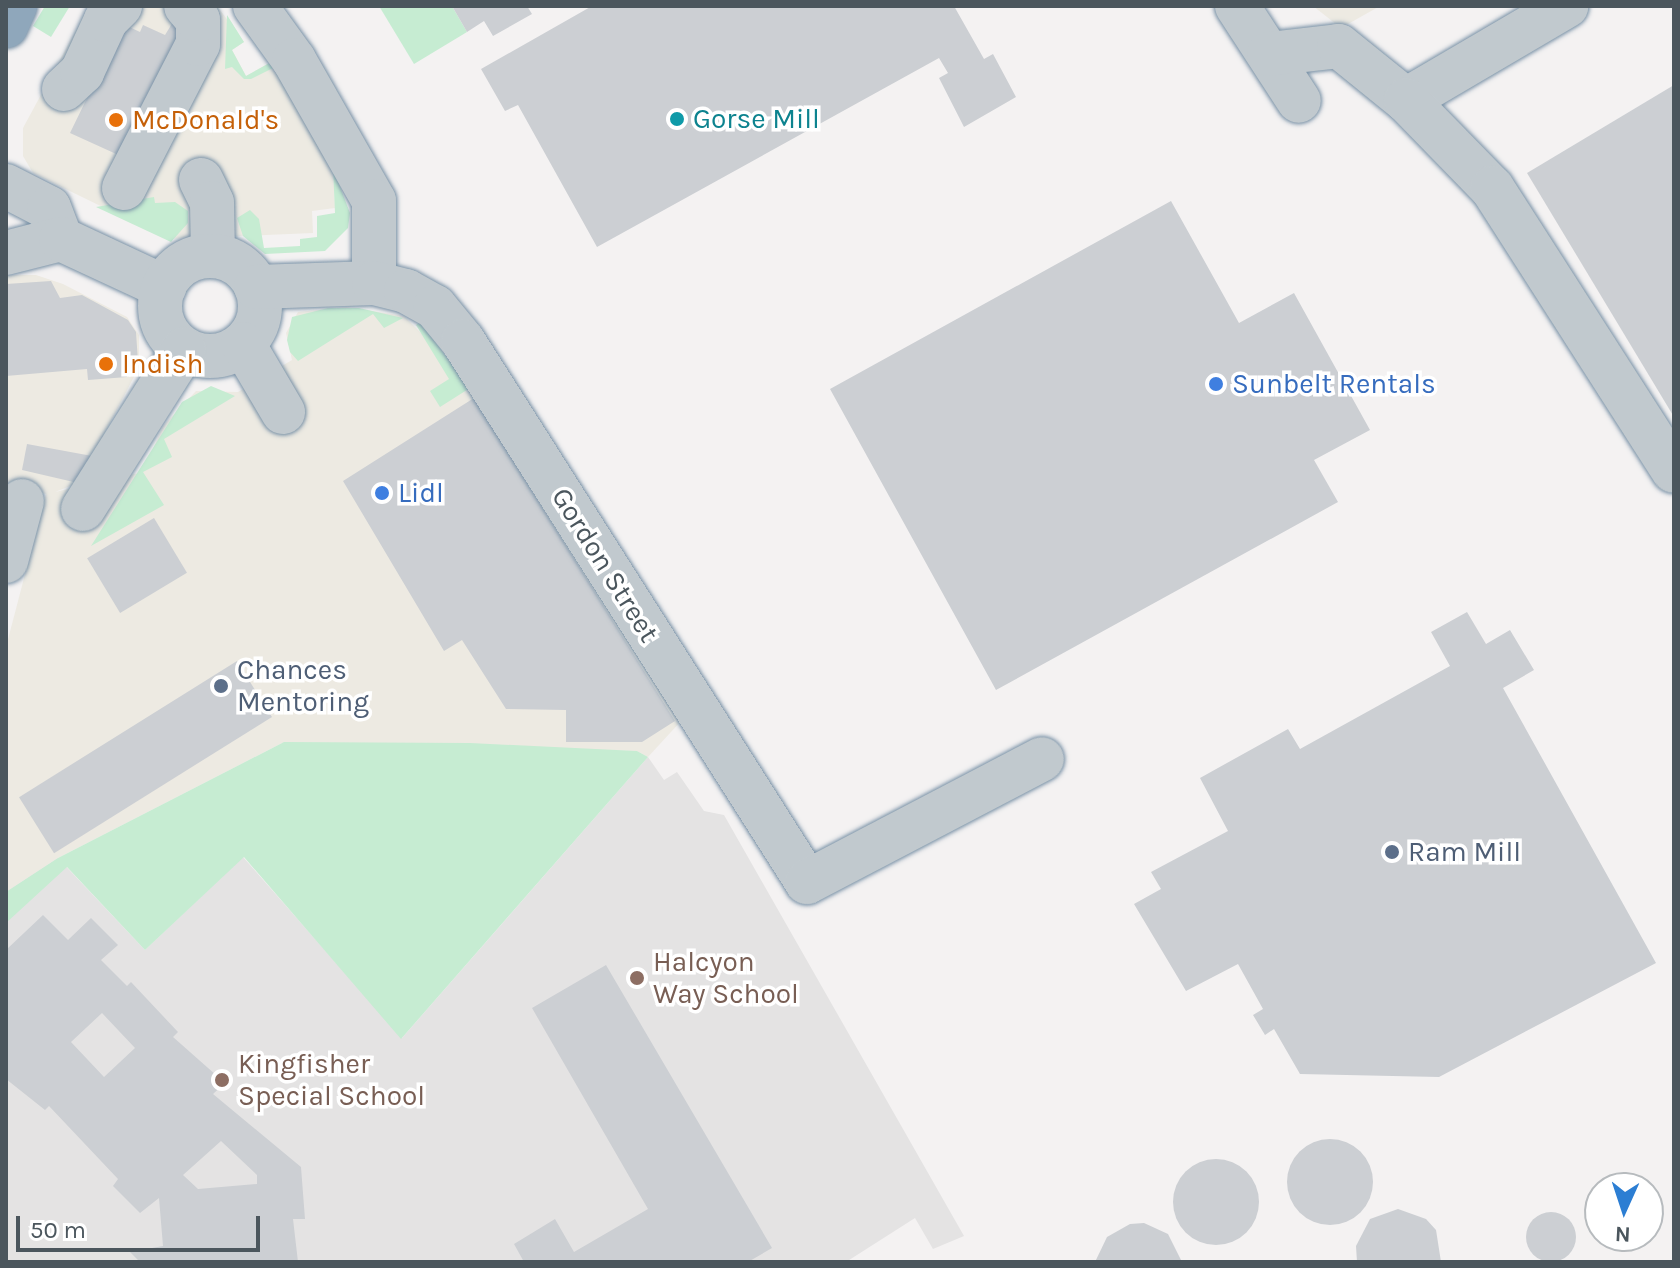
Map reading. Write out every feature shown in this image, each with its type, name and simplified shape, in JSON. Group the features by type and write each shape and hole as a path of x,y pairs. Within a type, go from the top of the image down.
{"highway":[{"path":"6,26 15,6"}],"street":[{"path":"64,89 82,72 106,20 119,6"},
{"path":"124,188 198,44 198,20 187,6"},
{"path":"255,6 294,60 374,201 374,283"},
{"path":"1237,6 1299,101"},
{"path":"1406,100 1566,6"},
{"path":"1269,54 1339,46 1406,100 1492,188 1674,471"},
{"path":"201,180 212,203 213,256"},
{"path":"6,186 49,208 27,243 164,287"},
{"path":"213,256 239,265 256,287 257,324 243,344 219,355 184,349 163,325 164,287 185,263 213,256"},
{"name":"Gordon Street","path":"256,287 374,283 406,291 435,307 463,341 807,882 1042,759"},
{"path":"243,344 283,412"},
{"path":"83,509 184,349"},
{"path":"6,561 22,501"}],"shaded area":[{"path":"89,6 217,6 244,42 232,50 246,76 273,61 333,168 335,208 312,211 313,233 168,239 33,173 23,156 23,128"},
{"path":"1313,6 1380,6 1341,28"},
{"path":"6,275 36,275 63,284 127,317 139,335 139,367 93,456 78,483 55,492 143,472 163,426 196,391 238,392 292,360 286,333 298,312 346,307 404,316 481,393 682,720 648,757 637,751 282,743 58,858 6,892 6,647 46,494 6,483"},
{"path":"648,757 664,780 677,772 704,811 724,815 964,1236 933,1249 915,1218 846,1262 6,1262 6,892 58,858 145,950 243,857 402,1038"}],"green space":[{"path":"45,6 70,6 51,37 33,26"},
{"path":"379,6 452,6 467,32 414,64"},
{"path":"227,15 244,42 232,50 246,76 273,61 277,66 251,79 244,79 232,67 225,69"},
{"path":"333,168 350,213 348,228 325,251 265,254 243,236 237,218 250,210 259,219 264,248 300,246 300,239 317,237 317,216 335,213"},
{"path":"154,197 155,203 175,202 188,211 188,223 171,242 96,207"},
{"path":"328,308 359,308 403,318 384,328 373,314 298,361 290,352 287,340 292,317"},
{"path":"420,322 470,388 440,407 430,391 449,379 416,325"},
{"path":"211,386 235,396 164,439 172,457 143,472 164,505 91,546 182,402"},
{"path":"284,742 470,743 637,751 648,757 401,1039 244,857 145,950 67,867 6,923 6,892 58,858"}],"building":[{"path":"452,6 527,6 532,14 493,36 484,21 467,32"},
{"name":"Gorse Mill","path":"592,6 954,6 984,59 993,54 1016,97 964,127 939,78 948,73 939,58 597,247 518,105 505,111 481,69"},
{"path":"173,22 197,33 136,163 70,133 123,24 140,32 143,25 165,35"},
{"path":"1674,85 1674,417 1527,173"},
{"path":"1171,201 1239,323 1294,293 1370,430 1314,460 1338,502 996,690 830,389"},
{"path":"51,281 60,298 82,295 128,320 136,332 138,362 126,363 127,377 88,380 87,369 6,376 6,284"},
{"path":"474,398 675,721 642,742 566,742 566,710 506,709 462,640 444,651 343,481"},
{"path":"27,444 92,456 78,483 22,470"},
{"path":"154,518 187,573 120,613 87,558"},
{"name":"Ram Mill","path":"1467,612 1486,644 1510,630 1534,670 1503,688 1656,963 1439,1077 1300,1074 1274,1029 1265,1035 1253,1015 1263,1009 1238,964 1186,991 1134,904 1161,889 1151,872 1228,831 1200,778 1288,729 1300,749 1450,666 1431,632"},
{"path":"237,661 272,717 54,853 19,797"},
{"path":"43,915 68,940 91,918 118,945 101,960 127,986 131,982 178,1032 173,1037 225,1083 213,1094 301,1167 305,1219 293,1219 298,1262 140,1262 130,1252 163,1246 159,1198 140,1213 113,1186 118,1179 49,1106 45,1110 6,1079 6,950","holes":["102,1013 135,1048 104,1077 71,1042","221,1141 257,1175 257,1184 198,1189 183,1175"]},
{"path":"606,965 772,1248 748,1262 524,1262 514,1244 555,1219 574,1252 648,1209 532,1008"},
{"path":"1330,1139 1354,1146 1366,1158 1373,1182 1366,1206 1354,1218 1330,1225 1306,1218 1294,1206 1287,1182 1294,1158 1306,1146"},
{"path":"1216,1159 1233,1162 1247,1171 1256,1185 1259,1202 1256,1219 1247,1233 1233,1242 1216,1245 1199,1242 1185,1233 1176,1219 1173,1202 1176,1185 1185,1171 1199,1162"},
{"path":"1398,1209 1426,1219 1436,1230 1441,1262 1357,1262 1356,1246 1370,1219"},
{"path":"1551,1212 1569,1219 1576,1237 1569,1255 1551,1262 1533,1255 1526,1237 1533,1219"},
{"path":"1144,1223 1168,1234 1182,1262 1095,1262 1107,1237 1130,1224"}],"place":[{"name":"Gorse Mill","path":"677,119"},
{"name":"McDonald's","path":"116,120"},
{"name":"Indish","path":"106,364"},
{"name":"Sunbelt Rentals","path":"1216,384"},
{"name":"Lidl","path":"382,493"},
{"name":"Chances Mentoring","path":"221,686"},
{"name":"Ram Mill","path":"1392,852"},
{"name":"Halcyon Way School","path":"637,978"},
{"name":"Kingfisher Special School","path":"222,1080"}]}
